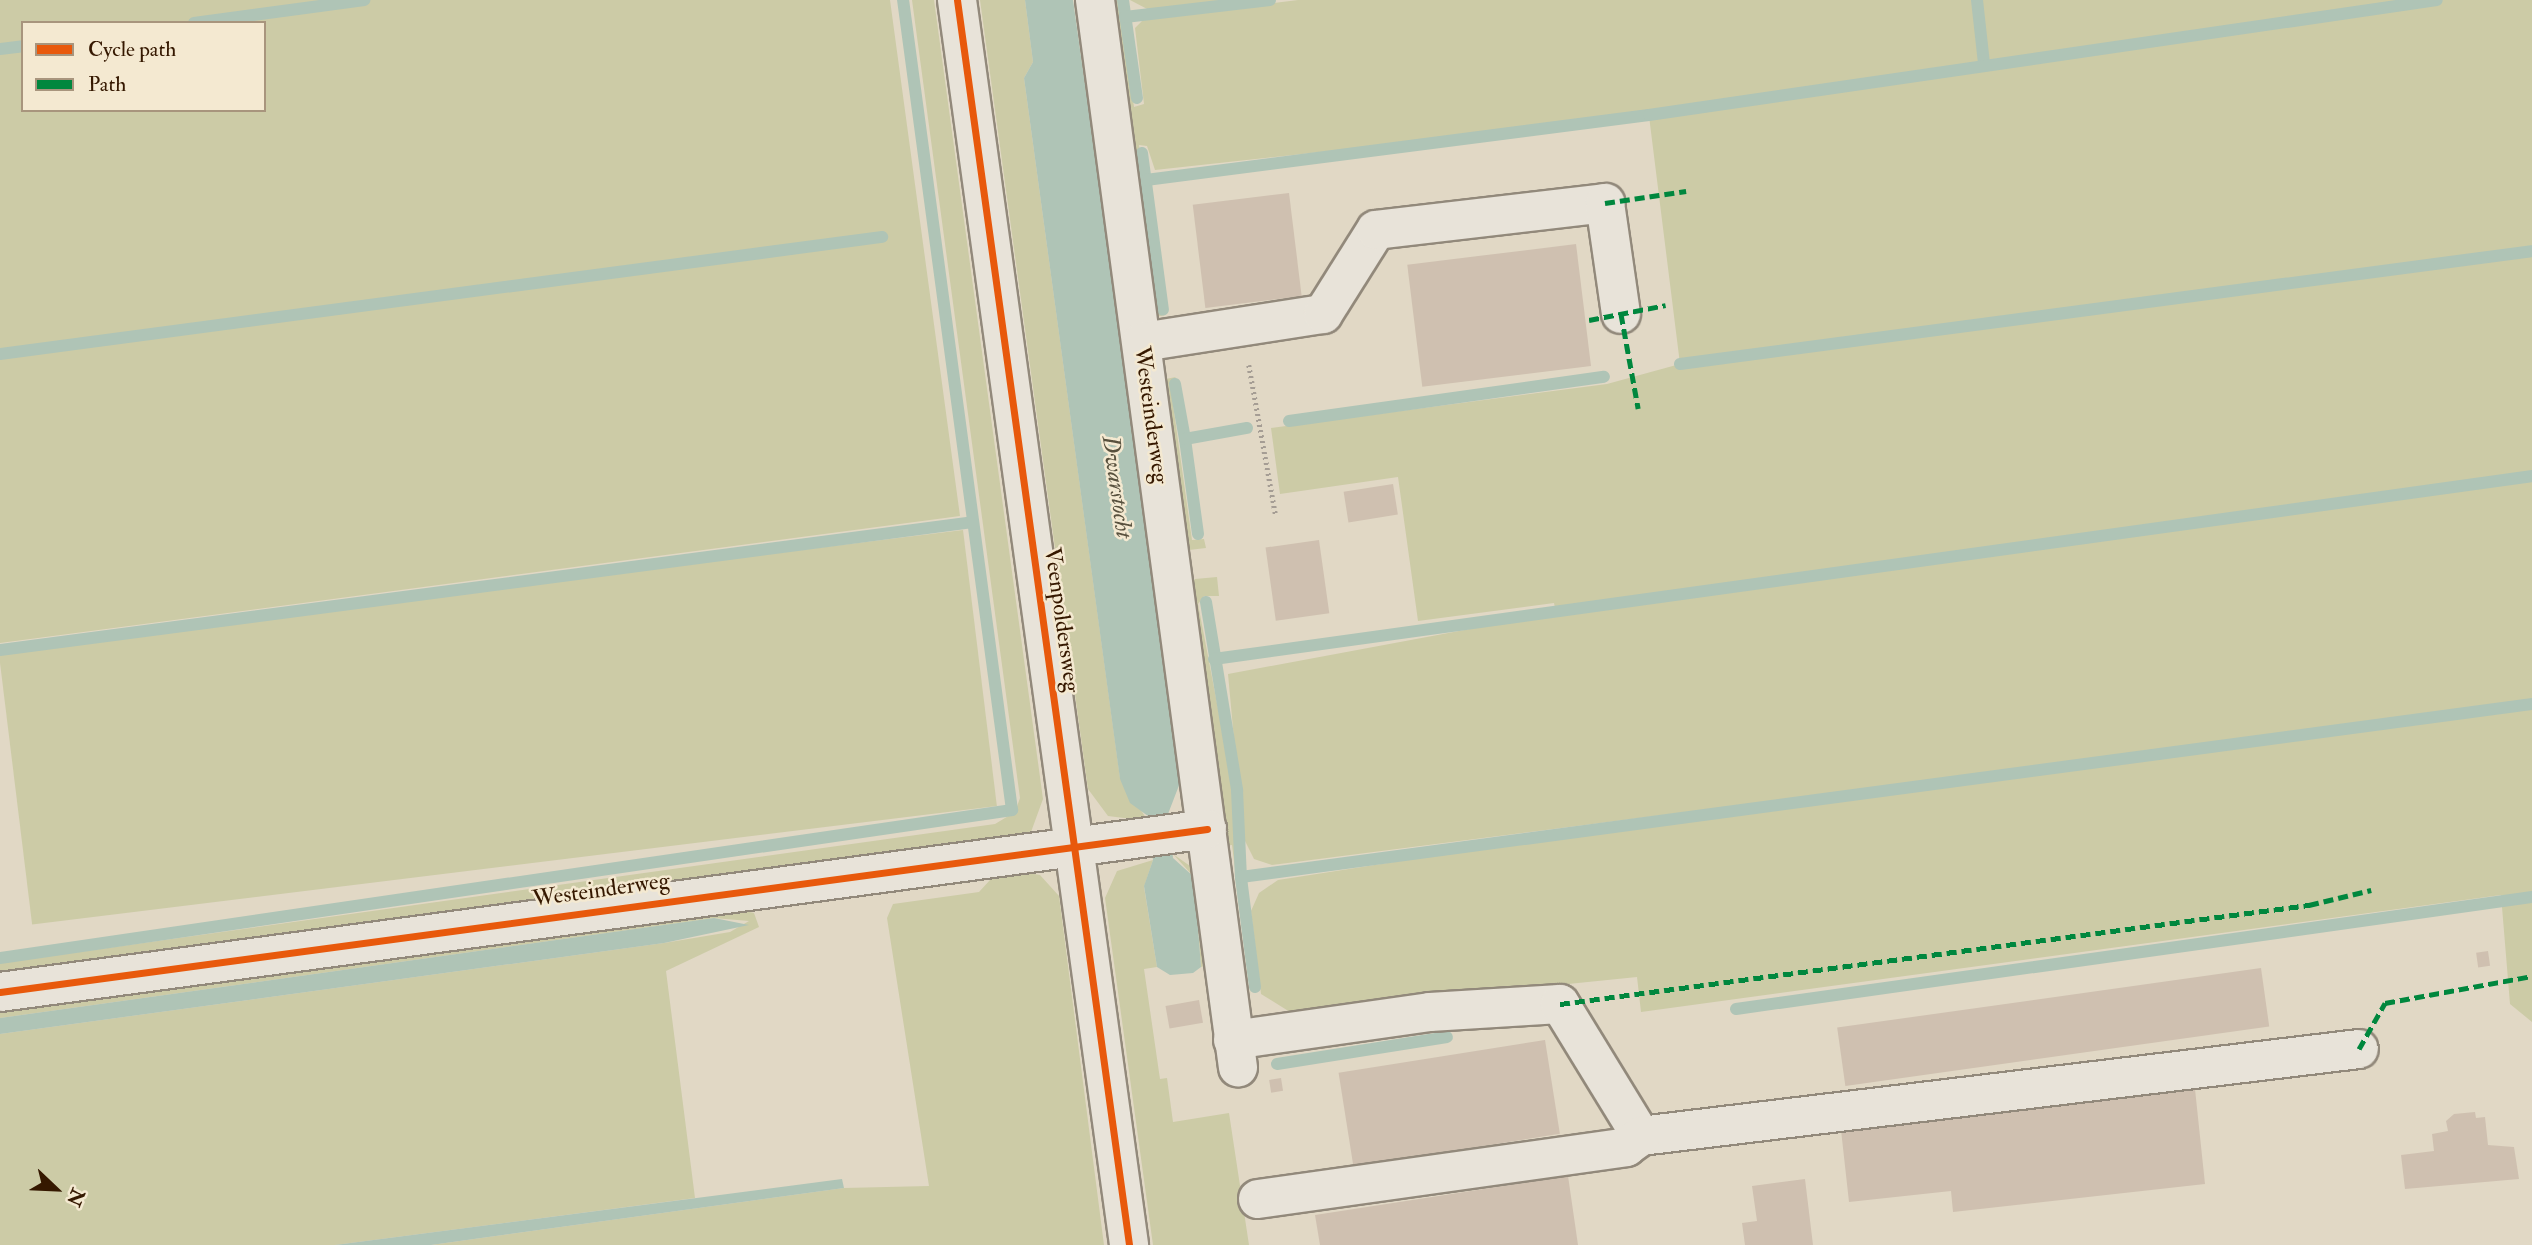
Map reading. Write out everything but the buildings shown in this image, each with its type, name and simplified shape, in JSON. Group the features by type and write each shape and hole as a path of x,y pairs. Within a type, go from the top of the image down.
{"street":[{"name":"Veenpoldersweg","path":"957,0 1129,1245"},
{"name":"Westeinderweg","path":"1096,0 1142,342 1176,834 1236,1054 1430,1012 1560,1004 1641,1136"},
{"path":"1142,342 1322,314 1376,230 1605,203 1621,314"},
{"name":"Westeinderweg","path":"0,992 1176,834"},
{"path":"1258,1199 1626,1147 1641,1136 2359,1049"}],"path":[{"path":"1242,326 1276,516"}],"green space":[{"path":"0,0 890,0 960,516 0,643"},
{"path":"912,0 934,0 1043,799 1031,832 1020,839 0,980 0,963 995,824 1015,812 1020,798"},
{"path":"980,0 1025,0 1033,62 1024,78 1120,778 1148,821 1108,816 1088,789"},
{"path":"1102,0 1119,0 1134,107 1144,104 1135,28 1144,19 1298,0 2532,0 2532,1022 2510,1004 2501,895 1641,1012 1637,977 1290,1012 1261,994 1251,911 1259,893 1278,880 1858,790 1272,865 1254,859 1243,837 1228,674 1556,613 1554,603 1418,621 1398,477 1280,494 1271,428 1607,384 1680,364 1649,116 1155,170 1147,146 1139,145 1157,306 1165,315 1146,319"},
{"path":"1130,0 1245,0 1151,11"},
{"path":"1176,377 1170,383 1192,540 1204,539 1206,548 1183,548 1155,381"},
{"path":"963,530 997,806 32,924 0,648"},
{"path":"1217,577 1219,596 1204,596 1198,604 1234,792 1251,996 1232,845 1221,846 1185,593 1195,579"},
{"path":"1173,854 1200,873 1217,963 1201,967 1194,877"},
{"path":"1153,860 1144,887 1157,967 1144,969 1160,1079 1167,1078 1173,1122 1229,1113 1249,1245 1153,1245 1105,898 1117,871"},
{"path":"1001,868 1040,875 1059,896 1104,1245 431,1245 844,1188 929,1186 887,918 893,904 979,892"},
{"path":"703,901 754,913 759,927 666,971 695,1198 335,1245 0,1245 0,1034 664,943 730,932 749,921 714,918 0,1018 0,1002"}],"water":[{"name":"Dwarstocht","path":"1025,0 1073,0 1183,775 1168,814 1173,858 1194,877 1201,967 1193,973 1170,975 1157,967 1144,886 1153,860 1148,816 1130,803 1120,779 1024,78 1033,62"},
{"path":"714,918 749,925 664,943 0,1034 0,1018"},
{"path":"842,1179 844,1188 431,1245 335,1245"}],"waterway":[{"path":"209,21 364,0"},
{"path":"0,958 1012,810 903,0"},
{"path":"1123,0 1137,98"},
{"path":"1125,17 1270,0"},
{"path":"1977,0 1984,63"},
{"path":"1146,180 1649,115 2437,0"},
{"path":"0,49 21,46"},
{"path":"1142,153 1163,310"},
{"path":"0,354 882,237"},
{"path":"1680,364 2532,251"},
{"path":"1289,421 1604,377"},
{"path":"1175,384 1185,439"},
{"path":"1198,534 1185,439 1247,428"},
{"path":"1214,659 2532,476"},
{"path":"0,650 973,522"},
{"path":"1206,602 1237,790 1241,877"},
{"path":"1255,987 1241,877 2532,704"},
{"path":"1736,1009 2532,897"},
{"path":"1277,1064 1447,1037"}],"marked path":[{"path":"1605,203 1686,191"},
{"path":"1589,320 1666,305"},
{"path":"1621,314 1638,408"},
{"path":"1560,1004 2309,905 2371,890"},
{"path":"2359,1049 2385,1003 2532,976"}],"cycle path":[{"path":"957,0 1129,1245"},
{"path":"0,992 1207,829"}]}
